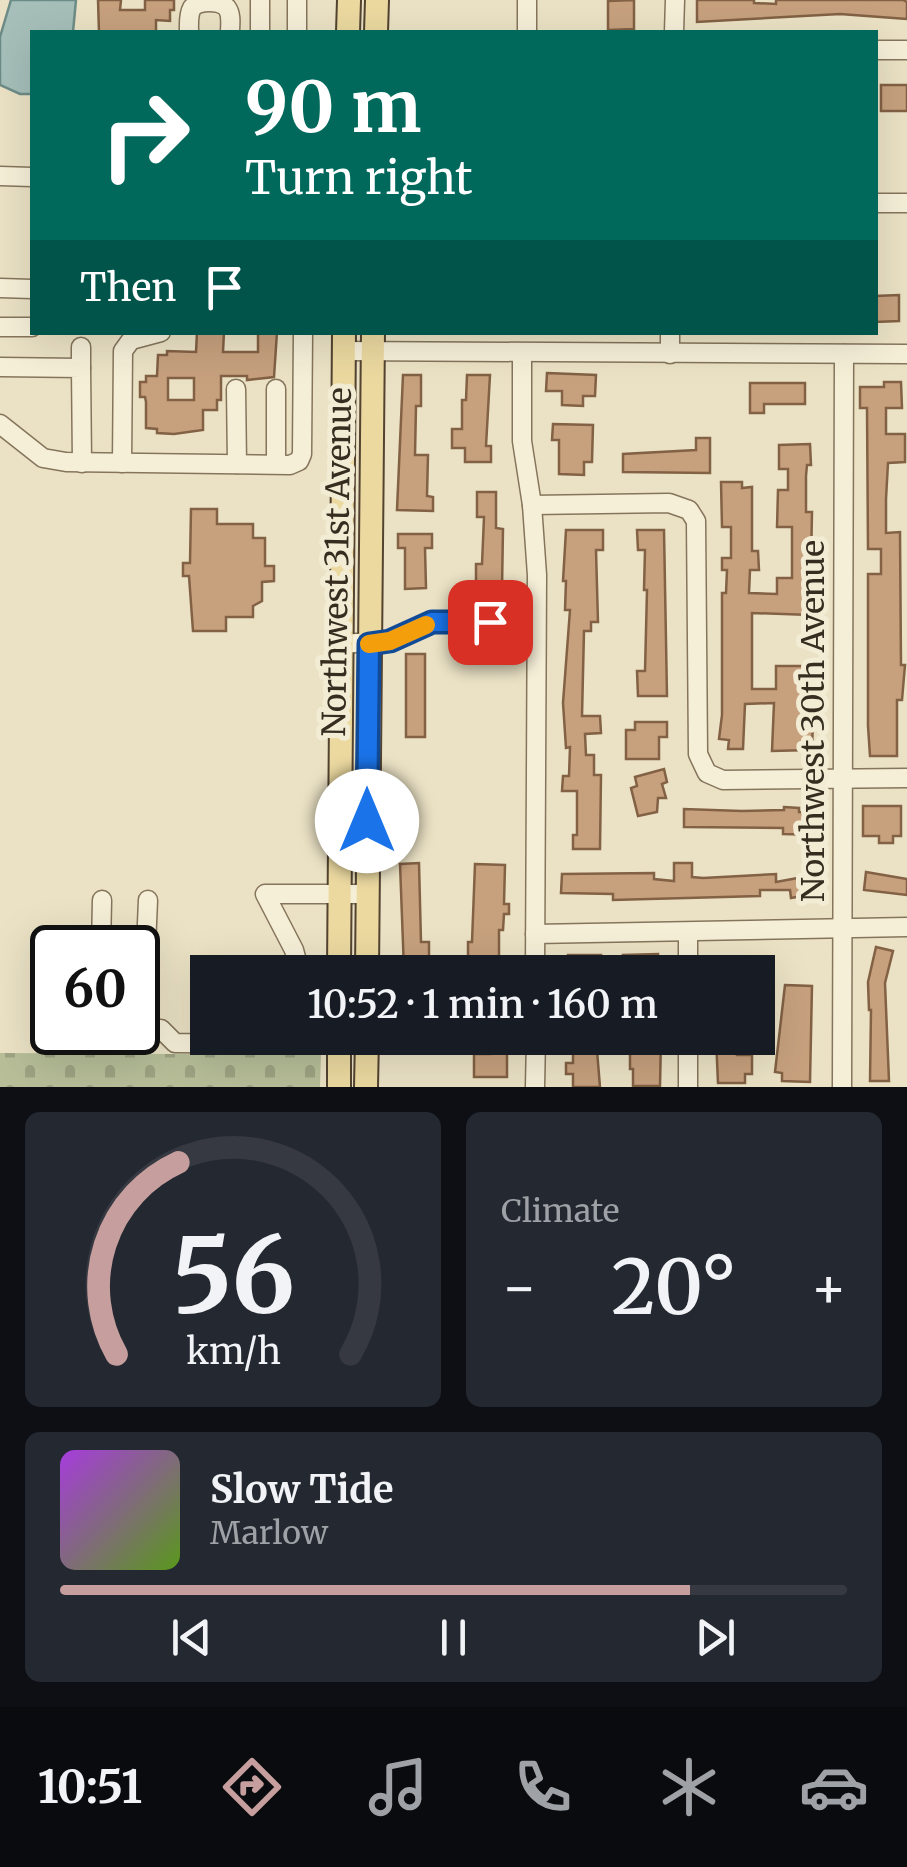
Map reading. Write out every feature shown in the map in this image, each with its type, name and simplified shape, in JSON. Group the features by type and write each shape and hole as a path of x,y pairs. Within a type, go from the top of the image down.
{"main road":[{"path":"348,0 348,30"},
{"path":"376,0 376,30"},
{"name":"Northwest 31st Avenue","path":"339,955 344,342"},
{"name":"Northwest 31st Avenue","path":"367,955 372,342"},
{"path":"338,1087 339,1055"},
{"path":"366,1087 367,1055"}],"street":[{"path":"189,30 193,5 200,0 217,0 230,12 230,30"},
{"path":"260,0 260,30"},
{"path":"297,0 297,30"},
{"path":"527,0 527,30"},
{"path":"674,30 675,0"},
{"path":"878,50 907,50"},
{"path":"0,176 30,176"},
{"path":"878,203 907,203"},
{"path":"0,288 30,289"},
{"path":"0,326 30,327"},
{"path":"122,463 123,351 131,340 149,335"},
{"path":"0,424 43,458 122,463 299,462 304,335"},
{"path":"670,335 670,354"},
{"path":"344,342 522,354 907,354"},
{"path":"81,347 82,462"},
{"path":"522,354 522,441 537,575 535,955"},
{"name":"Northwest 30th Avenue","path":"842,1087 846,780 844,354"},
{"path":"0,367 81,368"},
{"path":"236,389 237,464"},
{"path":"276,389 276,464"},
{"path":"532,505 670,504 689,510 696,521 698,754 707,773 723,780 907,778"},
{"path":"340,644 390,641 432,622 495,622"},
{"path":"295,955 266,894 366,894"},
{"path":"101,925 102,900"},
{"path":"147,925 148,900"},
{"path":"535,934 907,927"},
{"path":"688,932 688,955"},
{"path":"160,1029 175,1042 190,1042"},
{"path":"535,1087 536,1055"},
{"path":"688,1055 688,1087"}],"green space":[{"path":"0,1053 321,1055 320,1087 0,1087"}],"water":[{"path":"11,0 76,0 73,30 30,30 30,94 0,85 0,37"}],"building":[{"path":"98,0 121,0 120,10 145,10 145,0 174,0 170,21 156,20 156,30 99,30"},
{"path":"634,0 634,29 608,30 608,1"},
{"path":"697,0 776,4 776,0 903,0 907,2 907,19 840,14 697,22"},
{"path":"881,85 907,85 907,111 881,111"},
{"path":"899,295 899,321 878,322 878,296"},
{"path":"197,335 224,335 223,352 258,352 258,335 277,335 274,377 247,380 247,376 221,376 221,400 217,400 217,410 203,410 203,430 174,434 146,428 146,402 145,397 140,397 140,382 146,382 146,376 157,376 158,355 167,355 167,351 196,352","holes":["168,378 194,378 194,400 168,400"]},
{"path":"547,373 596,375 595,396 583,396 583,406 562,405 562,391 546,391"},
{"path":"403,375 421,375 415,455 428,455 427,496 433,497 433,511 397,510"},
{"path":"467,375 490,375 486,446 491,446 491,462 465,462 465,448 452,448 452,429 462,429"},
{"path":"884,382 901,382 902,408 886,408 886,434 905,434 905,462 888,463 886,533 900,532 901,665 905,665 902,700 897,700 897,756 870,756 868,574 881,574 881,549 868,549 867,408 860,408 860,387 884,387"},
{"path":"750,383 805,383 805,404 764,404 764,413 750,413"},
{"path":"553,424 593,425 592,462 584,462 584,475 559,474 559,440 552,440"},
{"path":"696,438 710,438 710,473 623,472 623,454 696,450"},
{"path":"810,444 806,512 812,512 810,615 752,613 752,689 776,689 776,666 812,666 812,681 802,680 802,718 813,718 812,750 772,751 774,703 745,704 743,749 728,749 729,740 719,739 722,593 726,593 727,570 722,570 722,558 731,558 731,527 722,527 721,482 742,482 742,488 752,487 752,551 758,551 759,570 750,570 749,593 777,594 777,578 792,578 792,527 777,527 778,490 788,490 788,469 779,469 779,445"},
{"path":"477,492 496,492 496,528 503,529 502,589 476,590 476,564 482,564 484,517 477,517"},
{"path":"191,509 217,509 217,524 253,524 253,538 265,538 265,566 274,566 274,581 262,582 262,601 253,606 253,617 226,617 226,631 193,631 189,576 183,576 183,563 190,563"},
{"path":"566,530 603,530 603,550 596,550 598,622 591,622 591,631 584,631 582,716 600,716 601,733 585,734 586,755 594,755 594,775 601,775 600,849 573,849 573,835 577,835 577,791 562,791 563,776 569,776 570,747 566,748 563,703 570,610 565,610 563,581"},
{"path":"637,530 664,530 667,696 638,696 637,671 645,671 647,590 645,550 638,550"},
{"path":"398,534 432,534 432,548 425,548 426,588 405,589 405,548 398,548"},
{"path":"406,654 425,654 425,737 406,737"},
{"path":"635,722 667,722 667,737 659,737 659,759 626,759 626,730 635,730"},
{"path":"664,769 667,782 662,784 666,798 658,798 657,812 638,816 631,788 637,786 635,777"},
{"path":"863,806 901,806 901,836 893,836 893,843 879,843 879,836 863,836"},
{"path":"784,807 819,813 819,835 783,834 783,828 684,827 684,809 742,811"},
{"path":"419,863 421,942 429,942 429,955 403,955 400,864"},
{"path":"674,863 692,863 692,877 703,878 776,874 776,882 814,875 818,893 791,898 790,890 760,890 760,896 613,900 613,894 561,893 562,874 654,873 654,879 674,881"},
{"path":"475,864 505,865 504,904 509,904 509,914 504,914 503,930 499,930 499,955 468,955 468,942 472,942"},
{"path":"866,872 907,879 907,895 864,890"},
{"path":"876,947 893,951 885,983 889,1081 870,1081 868,982"},
{"path":"785,985 812,986 810,1082 782,1081 782,1073 775,1072"},
{"path":"474,1055 507,1055 507,1077 474,1077"},
{"path":"573,1055 597,1055 600,1087 573,1087 573,1074 566,1074 566,1063 573,1063"},
{"path":"630,1055 661,1055 660,1086 633,1086"},
{"path":"717,1055 752,1055 752,1074 745,1074 745,1083 718,1083"}],"slow traffic":[{"path":"369,644 390,641 426,625"}],"route":[{"path":"367,821 369,644 390,641 432,622 490,622"}]}
